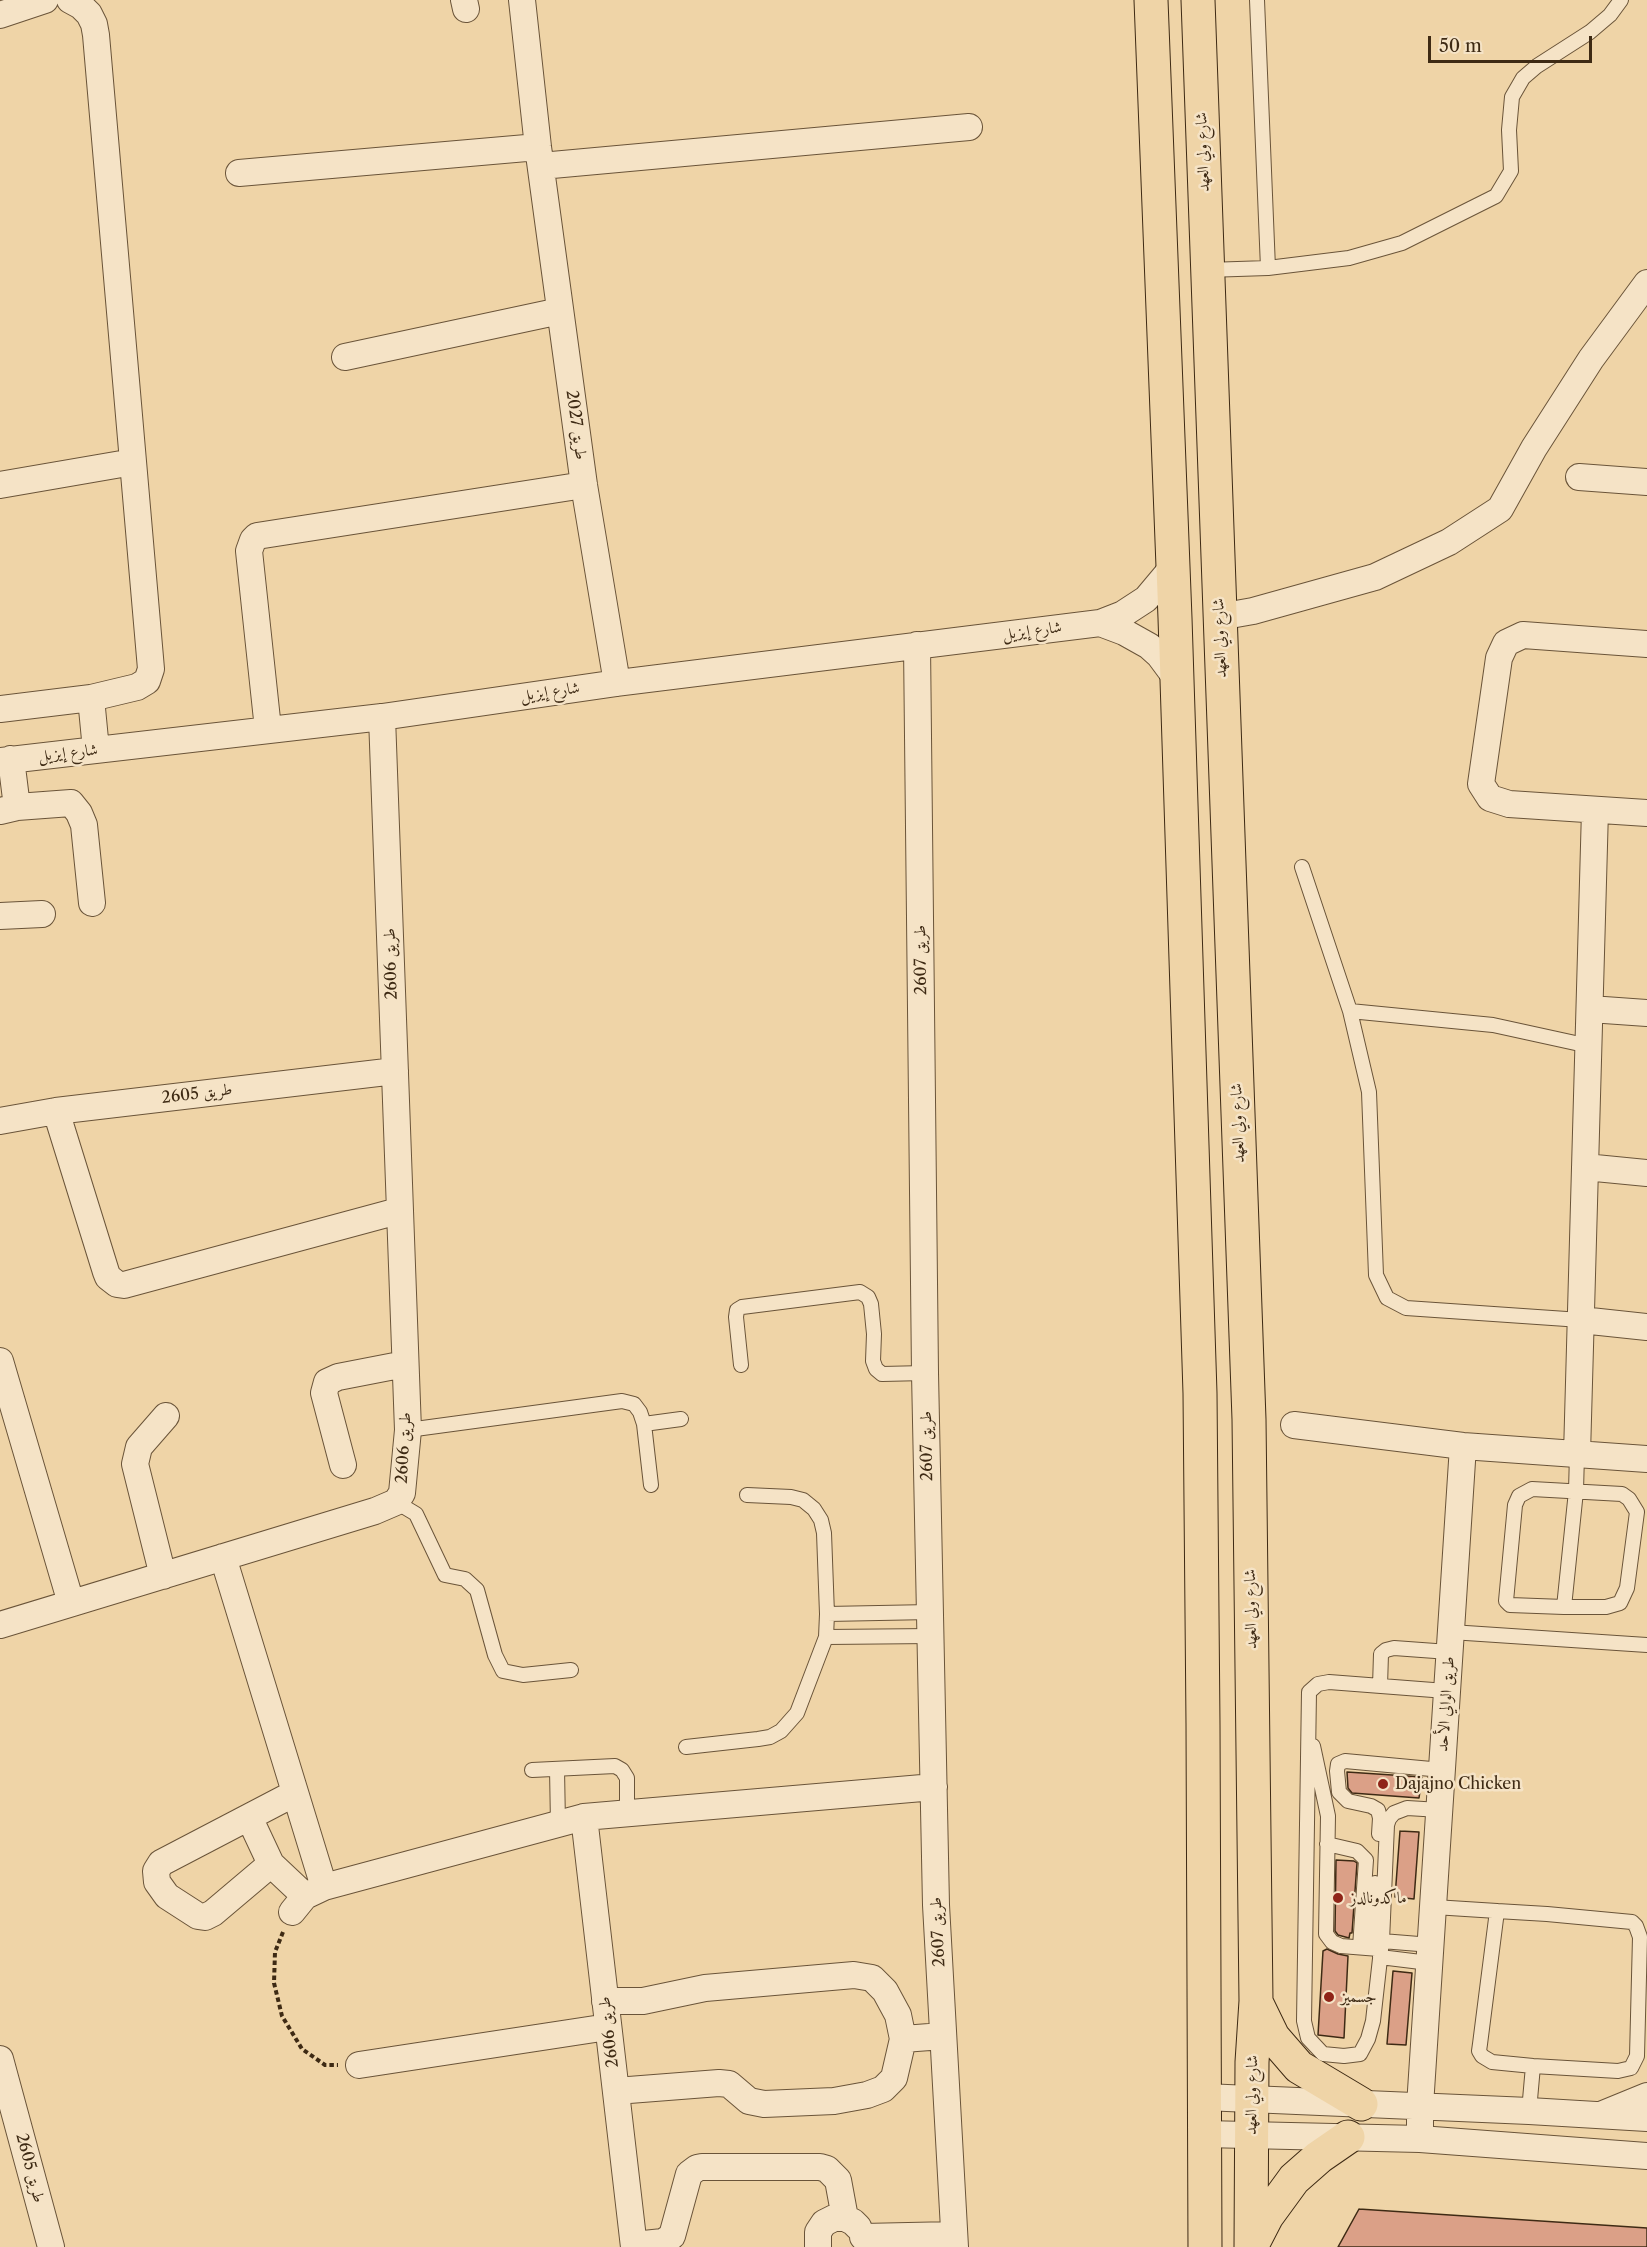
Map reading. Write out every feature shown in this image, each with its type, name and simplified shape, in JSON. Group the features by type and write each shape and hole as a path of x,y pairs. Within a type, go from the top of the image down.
{"main road":[{"path":"1151,0 1175,618 1199,1370 1203,1724 1213,1756 1218,1792 1222,2080 1230,2113 1239,2126 1251,2135"},
{"name":"شارع ولي العهد","path":"1198,0 1250,1419 1256,2001 1227,2098 1204,2134 1205,2247"},
{"path":"1175,618 1219,617"},
{"path":"1256,2001 1273,2037 1299,2067 1361,2104"},
{"name":"شارع ولي العهد","path":"1251,2135 1251,2247"},
{"path":"1251,2247 1268,2216 1294,2179 1319,2157 1348,2137"}],"street":[{"path":"0,15 45,0"},
{"path":"0,709 91,698 137,687 147,681 151,675 96,35 89,14 70,0"},
{"name":"طريق 2027","path":"522,0 539,156 584,485 617,683"},
{"path":"239,173 539,156 969,127"},
{"path":"1219,617 1253,611 1376,577 1449,542 1500,509 1534,448 1572,389 1647,283"},
{"path":"345,357 560,310"},
{"path":"0,485 133,462"},
{"path":"1579,477 1647,482"},
{"path":"268,729 249,551 257,536 584,485"},
{"name":"شارع إيزيل","path":"6,760 382,717 617,683 1100,623 1123,614 1146,599 1172,568"},
{"name":"شارع إيزيل","path":"1100,623 1124,632 1149,646 1176,678"},
{"path":"1647,644 1523,634 1506,643 1499,658 1480,784 1490,798 1509,804 1647,813"},
{"name":"طريق 2607","path":"917,645 925,1373 932,1624 936,1905 955,2241"},
{"path":"91,698 96,750"},
{"name":"طريق 2606","path":"0,1625 375,1511 396,1502 402,1493 408,1430 398,1211 382,717"},
{"path":"6,760 9,809 71,803 79,813 84,825 92,903"},
{"path":"1577,1454 1595,810"},
{"path":"0,916 42,914"},
{"path":"1590,1009 1647,1013"},
{"name":"طريق 2605","path":"0,1121 56,1111 395,1071"},
{"path":"56,1111 106,1272 108,1277 117,1284 124,1285 398,1211"},
{"path":"1585,1167 1647,1173"},
{"path":"1581,1320 1647,1327"},
{"path":"0,1361 71,1603"},
{"path":"343,1465 324,1393 327,1382 338,1377 405,1364"},
{"path":"163,1576 135,1464 139,1447 166,1416"},
{"path":"1294,1425 1463,1446 1647,1459"},
{"name":"طريق الوالي الأحد","path":"1420,2139 1420,2106 1463,1446"},
{"path":"224,1557 295,1793 307,1898"},
{"path":"307,1898 584,1817 934,1787"},
{"path":"270,1864 213,1913 205,1917 198,1916 167,1896 157,1882 156,1871 161,1863 295,1793"},
{"path":"249,1817 270,1864 307,1898"},
{"name":"طريق 2606","path":"584,1817 634,2246"},
{"path":"605,2001 643,2001 705,1988 854,1975 872,1978 885,1991 898,2016 903,2039 894,2078 883,2089 867,2095 834,2101 764,2104 749,2101 729,2084 719,2083 616,2091"},
{"path":"359,2065 608,2027"},
{"path":"903,2039 943,2036"},
{"name":"طريق 2605","path":"0,2059 51,2247"},
{"path":"1601,2115 1647,2096"},
{"path":"1227,2098 1529,2110 1647,2118"},
{"path":"1204,2134 1420,2139 1647,2156"},
{"path":"634,2246 663,2242 672,2236 689,2174 702,2167 820,2167 827,2169 838,2180 845,2218"},
{"path":"818,2247 818,2232 824,2223 834,2218 845,2218 853,2222 862,2242 955,2241"}],"lane":[{"path":"1257,0 1268,268"},
{"path":"1207,270 1268,268 1349,258 1402,243 1497,196 1511,171 1509,130 1512,97 1523,78 1537,66 1590,32 1610,15 1621,0"},
{"path":"1302,867 1350,1011 1369,1092 1376,1275 1387,1298 1406,1308 1581,1320"},
{"path":"1350,1011 1493,1025 1589,1046"},
{"path":"741,1365 737,1310 742,1307 860,1292 868,1297 871,1304 874,1334 873,1361 876,1369 882,1374 925,1373"},
{"path":"408,1430 622,1401 634,1404 640,1412 644,1424 651,1485"},
{"path":"644,1424 681,1419"},
{"path":"1564,1607 1576,1491 1577,1454"},
{"path":"1532,1489 1576,1491 1622,1494 1629,1499 1637,1512 1627,1588 1620,1603 1606,1607 1510,1605 1506,1601 1506,1594 1515,1505 1519,1496 1532,1489"},
{"path":"686,1747 770,1737 781,1731 797,1713 826,1637 822,1520 803,1500 791,1497 747,1495"},
{"path":"396,1502 416,1514 445,1575 465,1579 477,1590 495,1655 503,1671 523,1675 571,1670"},
{"path":"827,1614 932,1624"},
{"path":"826,1637 932,1624"},
{"path":"1380,1686 1381,1654 1394,1648 1450,1642 1647,1645"},
{"path":"1442,1770 1345,1761 1336,1767 1341,1796 1348,1801 1371,1806 1379,1814 1373,2020 1368,2039 1360,2054 1344,2056 1323,2054 1308,2038 1304,2021 1309,1692 1317,1684 1329,1682 1446,1691"},
{"path":"1308,1723 1326,1805 1326,1934 1332,1942 1341,1946 1430,1954"},
{"path":"532,1770 615,1766 622,1770 627,1778 627,1814"},
{"path":"557,1769 558,1824"},
{"path":"1375,1948 1389,1819 1394,1813 1407,1808 1440,1810"},
{"path":"1327,1844 1357,1851 1366,1860 1375,1948"},
{"path":"1434,1908 1497,1911 1626,1920 1632,1922 1639,1931 1635,2063 1624,2071 1533,2066 1487,2060 1479,2051 1497,1911"},
{"path":"1529,2110 1533,2066"}],"path":[{"path":"307,1898 275,1952 274,1983 282,2016 302,2049 325,2065 359,2065"}],"building":[{"name":"Dajajno Chicken","path":"1347,1772 1422,1777 1419,1798 1352,1793 1348,1788"},
{"path":"1400,1831 1419,1832 1414,1899 1395,1897"},
{"path":"1336,1860 1357,1863 1352,1933 1349,1938 1338,1935 1335,1931"},
{"path":"1327,1949 1348,1956 1344,2038 1318,2035 1323,1951"},
{"path":"1393,1971 1412,1973 1406,2045 1387,2044"},
{"path":"1359,2209 1647,2228 1647,2247 1338,2247"}],"place":[{"name":"Dajajno Chicken","path":"1383,1784"},
{"name":"ماكدونالدز","path":"1338,1898"},
{"name":"جسميز","path":"1329,1997"}]}
